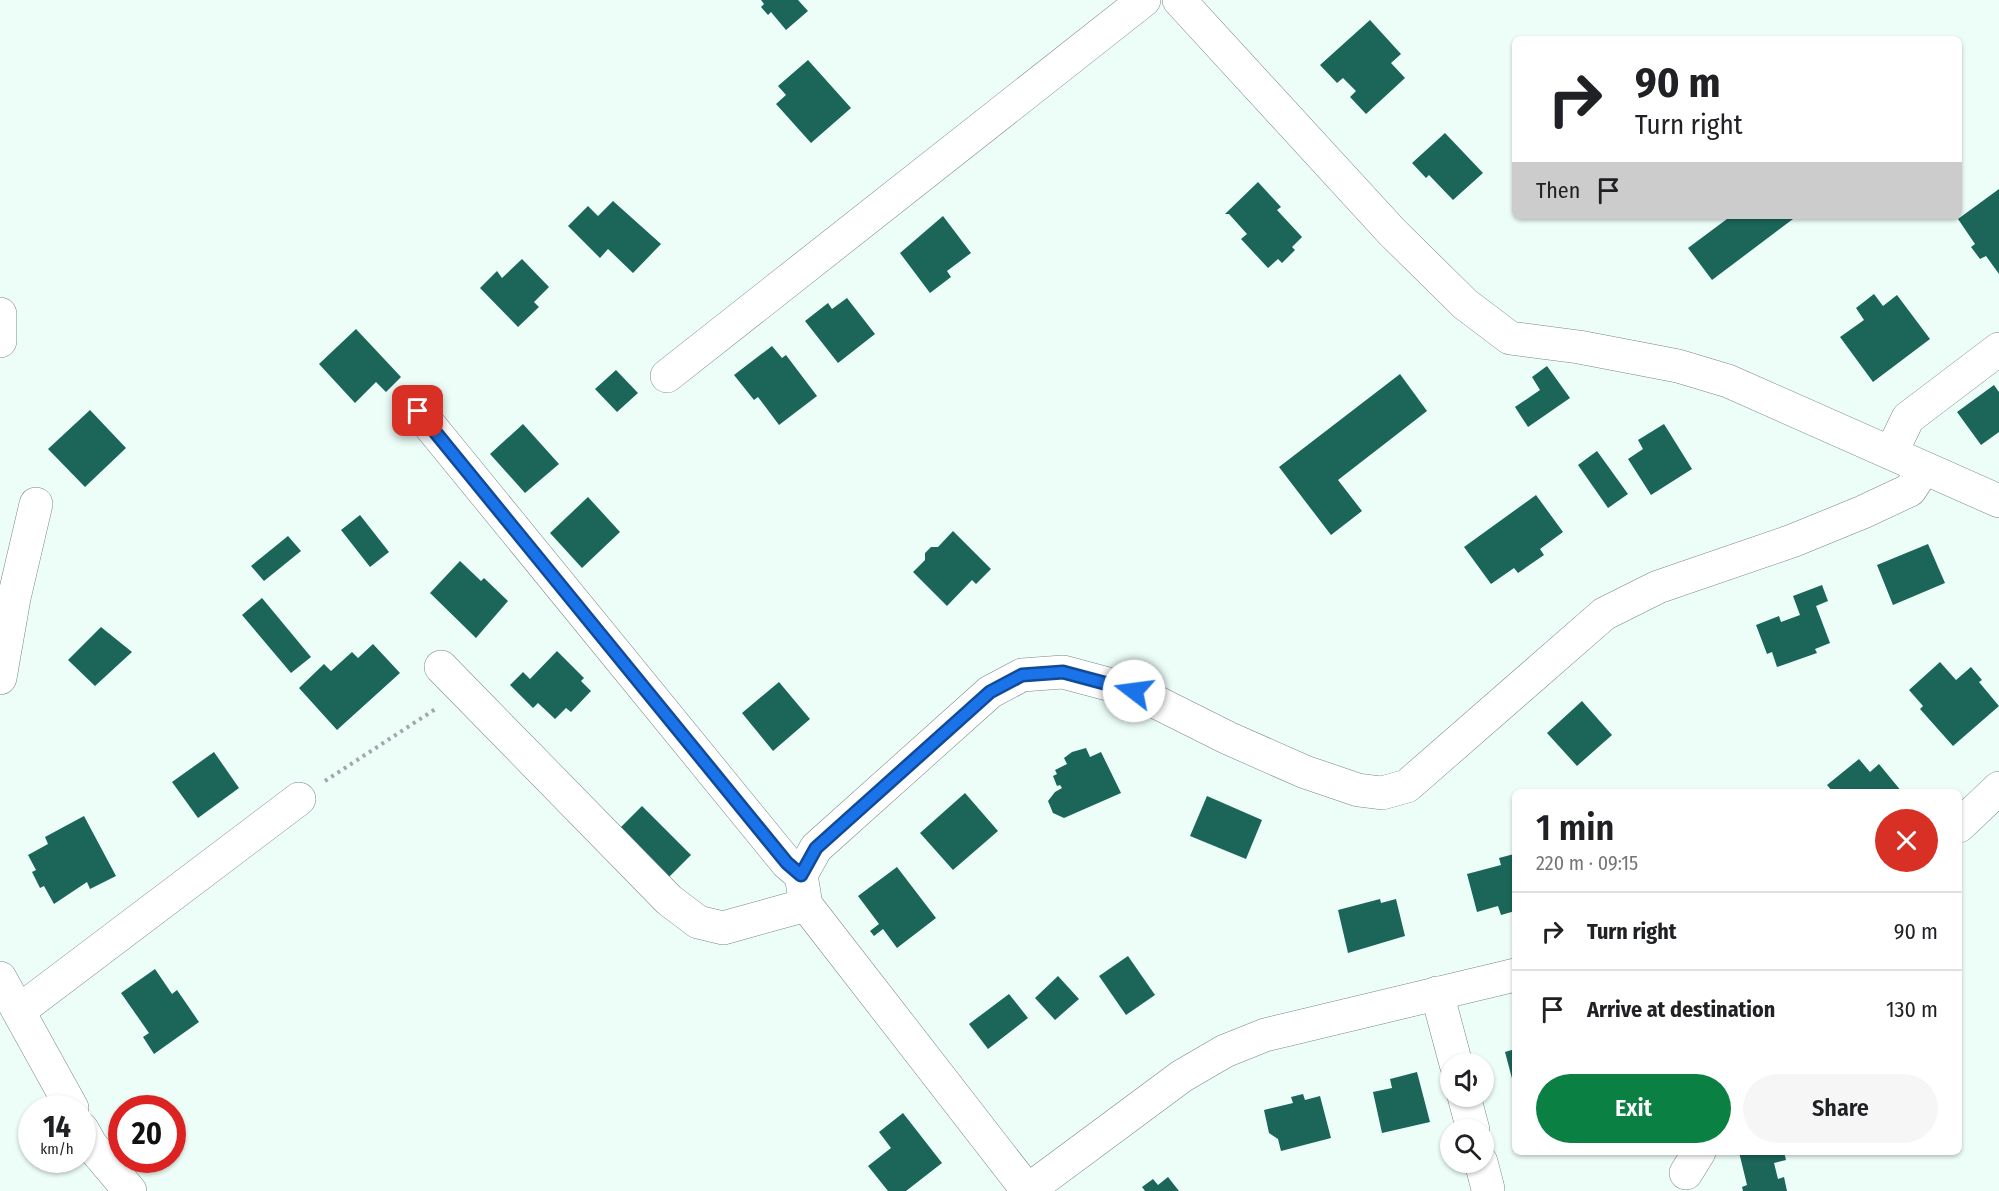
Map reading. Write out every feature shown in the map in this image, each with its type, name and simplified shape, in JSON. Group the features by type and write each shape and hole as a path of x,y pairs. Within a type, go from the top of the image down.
{"street":[{"path":"667,376 1144,0"},
{"path":"1179,0 1392,232 1465,304 1510,338 1579,347 1678,366 1728,381 1999,501"},
{"path":"0,314 0,341"},
{"path":"1891,453 1908,418 1999,349"},
{"path":"418,411 787,863 803,890 1028,1191 1182,1076 1225,1051 1265,1035 1512,976"},
{"path":"441,667 669,900 698,922 723,928 803,890 816,848 990,692 1022,675 1063,672 1134,691 1228,738 1305,772 1358,790 1382,793 1407,786 1604,614 1658,587 1792,541 1872,508 1910,490 1924,468"},
{"path":"0,678 14,598 36,504"},
{"path":"1962,823 1999,788"},
{"path":"20,1010 299,799"},
{"path":"0,978 20,1010 65,1095"},
{"path":"1437,993 1453,1053"},
{"path":"96,1150 130,1191"}],"path":[{"path":"299,799 411,723 463,692"}],"building":[{"path":"761,0 798,0 808,11 786,30 771,12 768,15 761,7 764,4"},
{"path":"1370,20 1401,54 1391,63 1405,78 1366,114 1350,97 1356,91 1343,78 1337,83 1320,65"},
{"path":"808,60 851,108 811,143 776,104 786,95 778,86"},
{"path":"1445,133 1483,173 1453,200 1429,175 1426,178 1412,163"},
{"path":"1258,182 1281,207 1277,210 1302,237 1292,247 1295,250 1282,263 1278,259 1268,268 1241,239 1247,234 1229,214 1225,214"},
{"path":"1999,189 1999,274 1986,256 1980,259 1971,247 1975,244 1958,219 1962,219 1962,216"},
{"path":"613,201 661,244 633,273 608,249 600,258 568,226 588,206 598,216"},
{"path":"943,216 971,253 947,271 951,277 930,293 900,253"},
{"path":"1727,219 1793,219 1712,280 1688,248"},
{"path":"522,259 549,287 534,302 539,307 518,327 480,288 497,271 502,278"},
{"path":"1874,294 1883,306 1897,295 1930,339 1873,382 1840,337 1864,320 1856,308"},
{"path":"847,298 875,334 838,363 805,321 828,303 832,309"},
{"path":"356,329 401,377 386,392 376,382 355,403 319,364"},
{"path":"772,346 782,358 786,355 817,396 779,425 758,397 754,400 734,375"},
{"path":"1547,366 1570,398 1528,427 1515,407 1540,390 1532,377"},
{"path":"616,370 638,393 617,412 595,389"},
{"path":"1400,374 1427,411 1338,480 1362,511 1331,535 1279,467"},
{"path":"1994,385 1999,392 1999,432 1981,445 1957,412"},
{"path":"90,410 126,448 85,487 48,449"},
{"path":"523,424 559,464 525,493 490,454"},
{"path":"1664,424 1692,469 1651,495 1628,459 1643,449 1638,440"},
{"path":"1597,451 1628,494 1608,508 1578,465"},
{"path":"1536,495 1563,532 1540,549 1544,555 1518,573 1514,568 1491,584 1464,547"},
{"path":"588,497 620,532 582,568 550,533"},
{"path":"360,515 389,552 370,567 341,530"},
{"path":"953,531 991,569 976,584 972,580 947,606 913,572 925,560 925,553 931,547 938,547"},
{"path":"288,536 301,551 264,581 251,566"},
{"path":"1928,544 1945,583 1893,605 1877,565"},
{"path":"460,561 481,581 484,578 508,601 476,638 430,593"},
{"path":"1822,585 1828,601 1816,606 1830,643 1815,649 1817,653 1777,667 1772,652 1767,654 1756,625 1779,616 1781,622 1800,615 1793,596"},
{"path":"262,598 311,657 291,673 242,615"},
{"path":"101,627 132,652 95,686 68,660"},
{"path":"373,644 400,673 337,730 299,688 324,664 331,671 352,652 358,658"},
{"path":"557,651 584,678 581,681 591,691 571,712 566,708 555,719 538,703 533,708 510,685 523,672 530,679"},
{"path":"1940,662 1956,680 1971,667 1982,680 1979,682 1999,706 1953,746 1920,709 1923,706 1909,690"},
{"path":"779,682 810,719 773,751 742,713"},
{"path":"1582,701 1612,735 1577,766 1547,733"},
{"path":"1086,748 1090,757 1101,752 1121,793 1064,818 1053,813 1048,801 1055,792 1062,788 1060,785 1057,786 1053,776 1057,774 1055,770 1067,764 1064,758 1072,752"},
{"path":"214,752 239,788 198,818 172,782"},
{"path":"1859,759 1870,772 1879,764 1900,789 1830,789 1827,785"},
{"path":"965,793 998,831 953,870 920,833"},
{"path":"1207,796 1262,820 1246,859 1190,836"},
{"path":"642,806 691,855 663,883 614,834"},
{"path":"84,816 116,876 90,889 87,882 54,904 44,886 40,888 32,872 36,870 28,855 48,844 45,837"},
{"path":"1512,855 1512,912 1501,915 1498,906 1477,912 1467,874 1501,865 1499,858"},
{"path":"897,867 936,918 897,948 883,929 874,936 870,931 879,924 858,896"},
{"path":"1380,899 1381,903 1396,899 1405,936 1348,953 1338,910"},
{"path":"1128,956 1155,995 1126,1015 1099,976"},
{"path":"155,969 172,994 177,990 199,1022 154,1054 143,1037 149,1033 121,993"},
{"path":"1058,976 1079,999 1055,1020 1035,998"},
{"path":"1009,994 1028,1018 988,1049 969,1024"},
{"path":"1512,1050 1512,1078 1505,1052"},
{"path":"1417,1072 1430,1122 1382,1133 1373,1092 1392,1088 1390,1079"},
{"path":"1303,1094 1305,1100 1320,1096 1331,1138 1281,1151 1278,1139 1269,1133 1264,1110 1293,1103 1291,1097"},
{"path":"903,1113 942,1163 906,1191 888,1191 868,1166 891,1148 879,1132"},
{"path":"1740,1155 1785,1155 1786,1160 1774,1163 1778,1179 1784,1177 1787,1191 1743,1191 1742,1187 1747,1185"},
{"path":"1168,1177 1179,1191 1145,1191 1142,1187 1153,1179 1158,1185"}],"route":[{"path":"418,411 787,863 801,875 816,848 990,692 1022,675 1063,672 1134,691"}]}
